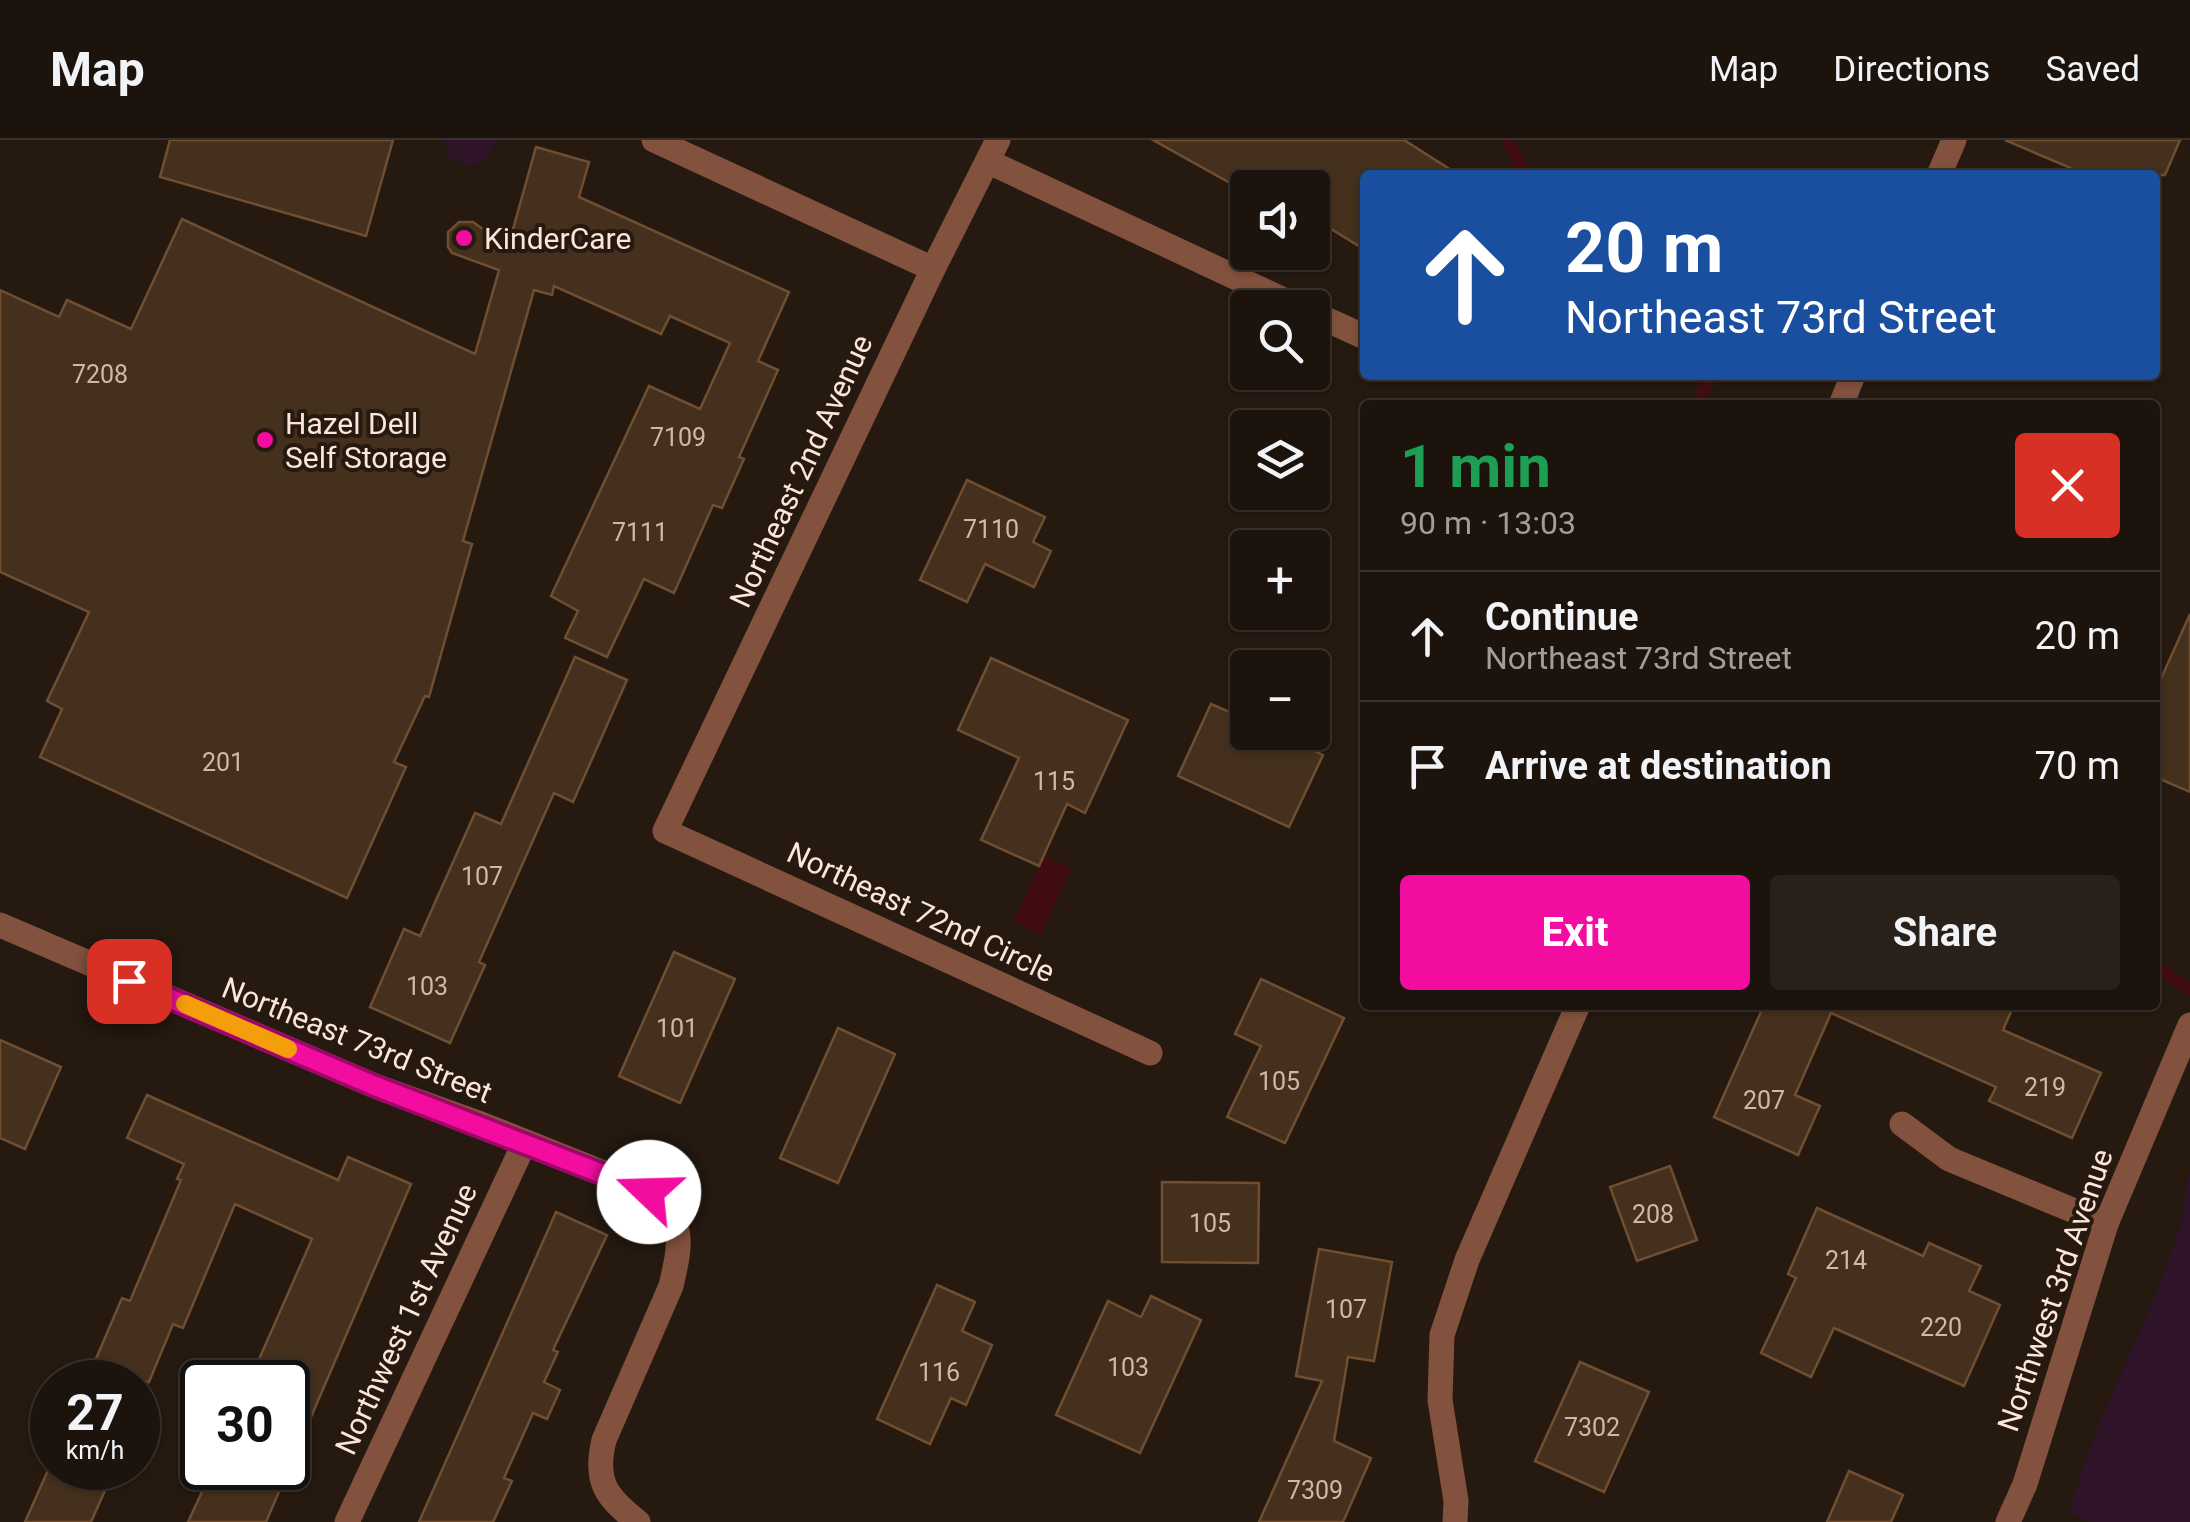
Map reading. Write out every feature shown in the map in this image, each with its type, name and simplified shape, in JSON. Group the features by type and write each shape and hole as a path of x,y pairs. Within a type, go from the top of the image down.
{"street":[{"path":"654,140 933,269"},
{"path":"1941,170 1954,140"},
{"path":"994,151 1266,290"},
{"name":"Northeast 2nd Avenue","path":"665,831 933,269 994,151"},
{"path":"1330,321 1360,335"},
{"name":"Northeast 72nd Circle","path":"665,831 1150,1052"},
{"name":"Northeast 73rd Street","path":"0,926 375,1086 649,1192 671,1212 678,1226 678,1260 671,1286 600,1457 604,1487 613,1502 638,1522"},
{"path":"1455,1522 1456,1501 1440,1400 1442,1334 1466,1260 1576,1010"},
{"name":"Northwest 3rd Avenue","path":"2008,1522 2025,1484 2106,1224 2190,1025"},
{"path":"1902,1124 1950,1159 2106,1224"},
{"name":"Northwest 1st Avenue","path":"347,1522 524,1144"}],"shaded area":[{"path":"442,140 497,140 485,160 472,166 451,159"},
{"path":"1044,856 1071,868 1041,935 1014,922"},
{"path":"2190,1170 2190,1522 2090,1522 2068,1512 2095,1434 2160,1285 2181,1224"}],"building":[{"path":"170,140 393,140 366,236 160,177"},
{"path":"1153,140 1404,140 1451,170 1360,170 1360,247 1330,228 1330,170 1230,170 1230,183"},
{"path":"2005,140 2180,140 2165,175 2160,175 2160,170 2075,170"},
{"name":"Hazel Dell Self Storage","path":"536,147 589,162 579,197 789,292 758,361 778,370 739,457 744,459 722,508 713,505 674,593 644,579 607,657 565,638 578,611 551,596 649,386 700,409 730,343 670,316 661,334 554,286 552,295 534,290 463,541 472,544 429,697 425,696 394,762 406,767 347,898 40,757 62,709 47,701 89,612 0,572 0,290 59,317 67,300 131,329 182,219 475,354 499,270 452,253 448,232 459,222 473,222 508,247"},
{"path":"967,480 1045,517 1033,542 1051,551 1034,587 985,564 967,602 920,580"},
{"path":"2190,614 2190,792 2160,779 2160,681"},
{"path":"575,657 627,680 573,802 554,793 479,962 485,965 450,1043 370,1007 404,929 420,936 475,813 501,824"},
{"path":"991,658 1128,720 1085,813 1067,804 1039,866 981,840 1019,758 958,730"},
{"path":"1211,704 1230,712 1230,750 1312,750 1323,755 1289,827 1178,776"},
{"path":"674,952 735,979 680,1103 619,1076"},
{"path":"1261,979 1344,1018 1285,1143 1227,1117 1261,1046 1235,1034"},
{"path":"1762,1010 2012,1010 2003,1030 2101,1073 2072,1138 1989,1101 1996,1087 1831,1013 1795,1095 1820,1106 1798,1155 1714,1117"},
{"path":"838,1028 895,1054 838,1183 780,1158"},
{"path":"0,1040 61,1067 25,1149 0,1138"},
{"path":"147,1095 338,1180 348,1157 411,1184 310,1419 310,1360 259,1360 312,1239 235,1204 183,1328 173,1324 158,1360 95,1360 122,1298 130,1301 181,1180 177,1179 184,1164 127,1138"},
{"path":"1670,1166 1697,1240 1637,1261 1610,1187"},
{"path":"1162,1182 1259,1183 1258,1263 1162,1262"},
{"path":"1817,1208 1923,1256 1929,1243 1981,1266 1969,1291 2000,1305 1964,1386 1834,1328 1811,1377 1761,1353 1796,1278 1788,1274"},
{"path":"556,1212 607,1235 553,1350 558,1352 544,1382 560,1390 547,1419 533,1413 504,1478 512,1481 493,1522 419,1522"},
{"path":"1319,1249 1392,1262 1374,1361 1348,1357 1334,1441 1371,1458 1343,1522 1259,1522 1322,1381 1296,1376"},
{"path":"937,1285 975,1302 962,1331 992,1345 966,1405 951,1398 930,1444 877,1419"},
{"path":"1151,1296 1201,1320 1140,1453 1056,1415 1108,1301 1141,1317"},
{"path":"1580,1362 1649,1392 1604,1492 1535,1461"},
{"path":"1849,1471 1903,1495 1891,1522 1827,1522"},
{"path":"39,1490 105,1490 91,1522 25,1522"},
{"path":"203,1490 280,1490 266,1522 188,1522"}],"waterway":[{"path":"1508,140 1522,170"},
{"path":"1698,400 1710,380"},
{"path":"2160,969 2190,990"}],"slow traffic":[{"path":"185,1004 288,1049"}],"place":[{"name":"KinderCare","path":"464,238"},
{"name":"Hazel Dell Self Storage","path":"265,440"}],"route":[{"path":"129,981 375,1086 649,1192"}]}
